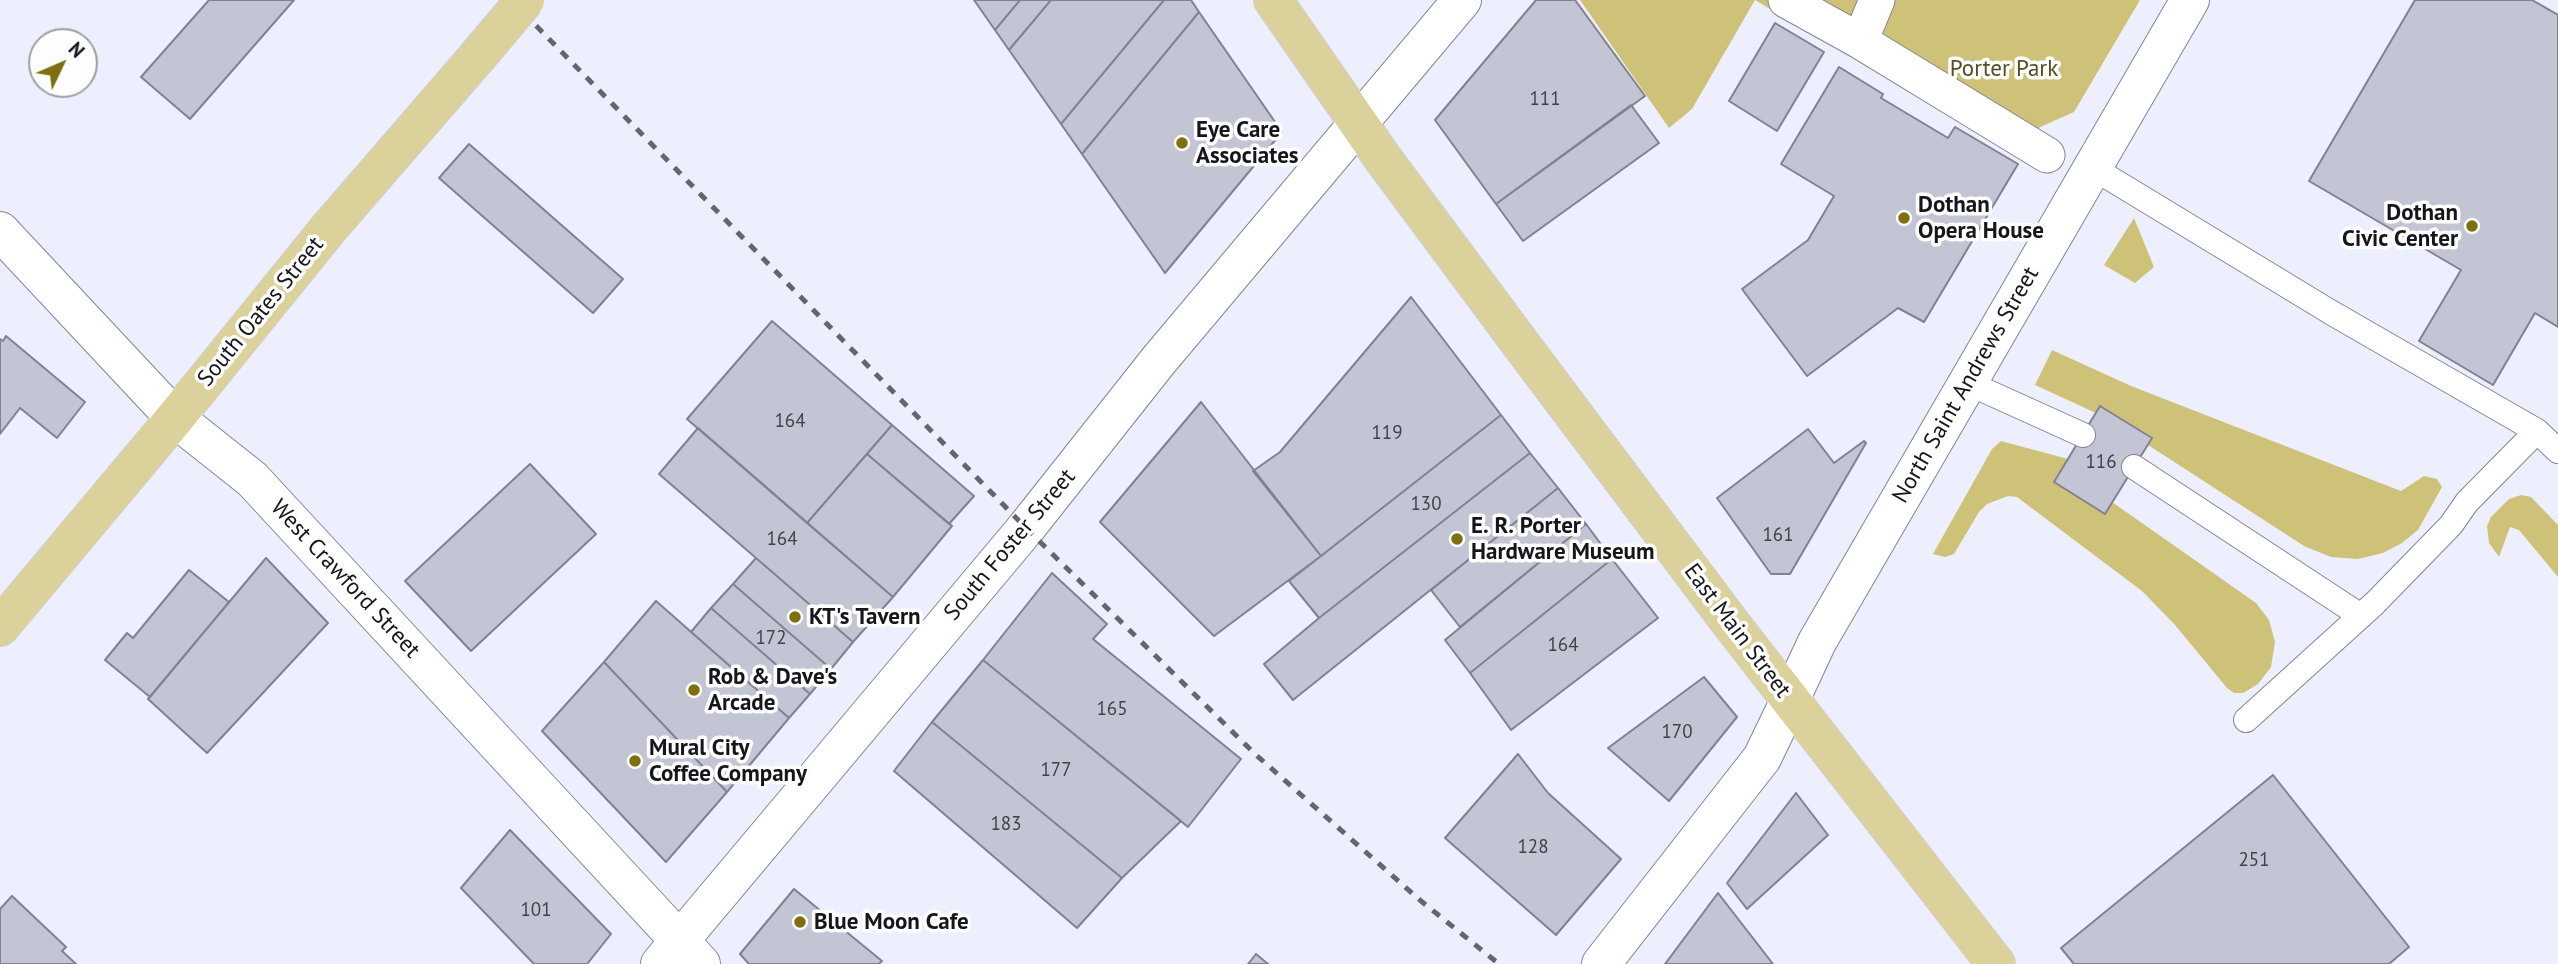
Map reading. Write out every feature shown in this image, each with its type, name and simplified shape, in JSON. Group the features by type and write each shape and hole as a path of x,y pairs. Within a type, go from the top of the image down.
{"main road":[{"name":"South Oates Street","path":"0,626 175,418 329,228 525,0"},
{"name":"East Main Street","path":"1273,0 1359,125 1790,700 1996,964"}],"street":[{"name":"South Foster Street","path":"680,956 1159,359 1462,0"},
{"path":"1786,0 1860,41 2047,155"},
{"path":"1860,41 1877,0"},
{"name":"North Saint Andrews Street","path":"1601,964 1762,758 1817,642 2190,0"},
{"name":"West Crawford Street","path":"0,230 175,418 251,479 680,956"}],"lane":[{"path":"2093,168 2332,313 2537,431 2558,451"},
{"path":"1968,383 2082,435"},
{"path":"2246,720 2361,616 2451,525 2467,502 2537,431"},
{"path":"2134,467 2361,616"}],"green space":[{"path":"1580,0 1755,0 1692,109 1669,128"},
{"name":"Porter Park","path":"1755,0 2140,0 2074,112 2040,127 2022,160"},
{"path":"2134,218 2154,267 2135,283 2104,265"},
{"path":"2052,350 2131,386 2401,491 2424,476 2437,479 2442,487 2418,530 2402,543 2383,553 2358,559 2331,557 2304,546 2148,445 2152,437 2101,406 2096,413 2035,385"},
{"path":"2001,441 2068,459 2054,482 2105,514 2112,502 2256,603 2269,620 2275,642 2271,667 2258,684 2243,693 2234,693 2227,688 2175,625 2142,591 2017,497 2008,496 1987,504 1979,512 1954,554 1945,557 1933,554 1992,449"},
{"path":"2521,495 2531,497 2558,525 2558,577 2519,530 2510,527 2499,557 2489,543 2487,526 2491,517 2509,499"}],"building":[{"path":"209,0 294,0 190,119 141,77"},
{"path":"974,0 1020,0 995,30"},
{"path":"1020,0 1051,0 1009,50 995,30"},
{"path":"1051,0 1164,0 1061,124 1009,50"},
{"path":"1164,0 1191,0 1199,12 1082,154 1061,124"},
{"path":"1536,0 1575,0 1645,96 1496,204 1435,120"},
{"name":"Dothan Civic Center","path":"2415,0 2532,0 2558,15 2558,327 2535,313 2493,385 2419,341 2461,270 2309,181"},
{"name":"Eye Care Associates","path":"1199,12 1282,132 1165,273 1082,154"},
{"path":"1775,23 1824,52 1777,131 1729,101"},
{"name":"Dothan Opera House","path":"1839,67 1883,94 1881,98 1948,138 1955,127 2018,164 1924,322 1898,308 1807,376 1742,289 1808,240 1834,196 1781,164"},
{"path":"1631,105 1659,143 1523,241 1496,204"},
{"path":"469,144 623,279 593,313 439,178"},
{"path":"1411,297 1501,415 1321,556 1253,471 1280,452"},
{"path":"772,321 892,425 807,523 687,419"},
{"path":"6,336 85,402 57,438 20,408 0,434 0,339 3,341"},
{"path":"1201,402 1321,556 1214,636 1100,522"},
{"path":"2100,406 2152,438 2105,514 2054,482"},
{"path":"1501,415 1530,453 1319,618 1289,581"},
{"path":"892,425 974,496 949,524 867,454"},
{"path":"698,428 893,597 853,642 659,474"},
{"path":"1808,429 1834,463 1864,441 1866,443 1790,574 1771,574 1717,498"},
{"name":"E. R. Porter Hardware Museum","path":"1530,453 1558,488 1293,700 1264,664"},
{"path":"867,454 952,526 893,597 807,523"},
{"path":"530,464 596,534 471,651 405,581"},
{"path":"1558,488 1586,524 1460,627 1431,590"},
{"path":"1586,524 1612,559 1470,673 1445,640"},
{"path":"266,558 328,623 207,753 148,699"},
{"path":"756,558 853,642 831,669 733,584"},
{"path":"1612,559 1658,618 1511,730 1470,673"},
{"path":"189,570 229,602 150,697 105,660 127,633 133,638"},
{"path":"1052,573 1107,624 1093,639 1241,759 1188,827 983,660"},
{"path":"733,584 831,669 810,694 711,608"},
{"name":"Rob & Dave's Arcade","path":"656,601 789,718 727,792 604,662"},
{"path":"711,608 810,694 789,718 691,632"},
{"path":"983,660 1181,821 1122,878 932,722"},
{"name":"Mural City Coffee Company","path":"604,662 727,792 666,862 542,731"},
{"path":"1704,677 1737,717 1669,801 1608,748"},
{"path":"932,722 1122,878 1077,928 894,771"},
{"path":"1518,754 1548,793 1621,859 1556,935 1445,838"},
{"path":"2273,775 2409,947 2389,964 2074,964 2061,948"},
{"path":"1796,793 1828,835 1747,909 1727,883"},
{"path":"510,830 611,934 587,964 534,964 461,888"},
{"name":"Blue Moon Cafe","path":"794,889 882,961 879,964 749,964 740,954"},
{"path":"1718,893 1773,964 1665,964"},
{"path":"12,896 66,947 62,951 76,964 0,964 0,909"},
{"path":"1256,954 1268,964 1248,964"}],"railway":[{"path":"511,0 1026,528 1255,754 1421,901 1499,964"}],"place":[{"name":"Eye Care Associates","path":"1182,143"},
{"name":"Dothan Opera House","path":"1904,218"},
{"name":"Dothan Civic Center","path":"2472,226"},
{"name":"E. R. Porter Hardware Museum","path":"1457,539"},
{"name":"KT's Tavern","path":"795,617"},
{"name":"Rob & Dave's Arcade","path":"694,690"},
{"name":"Mural City Coffee Company","path":"635,761"},
{"name":"Blue Moon Cafe","path":"800,922"}]}
